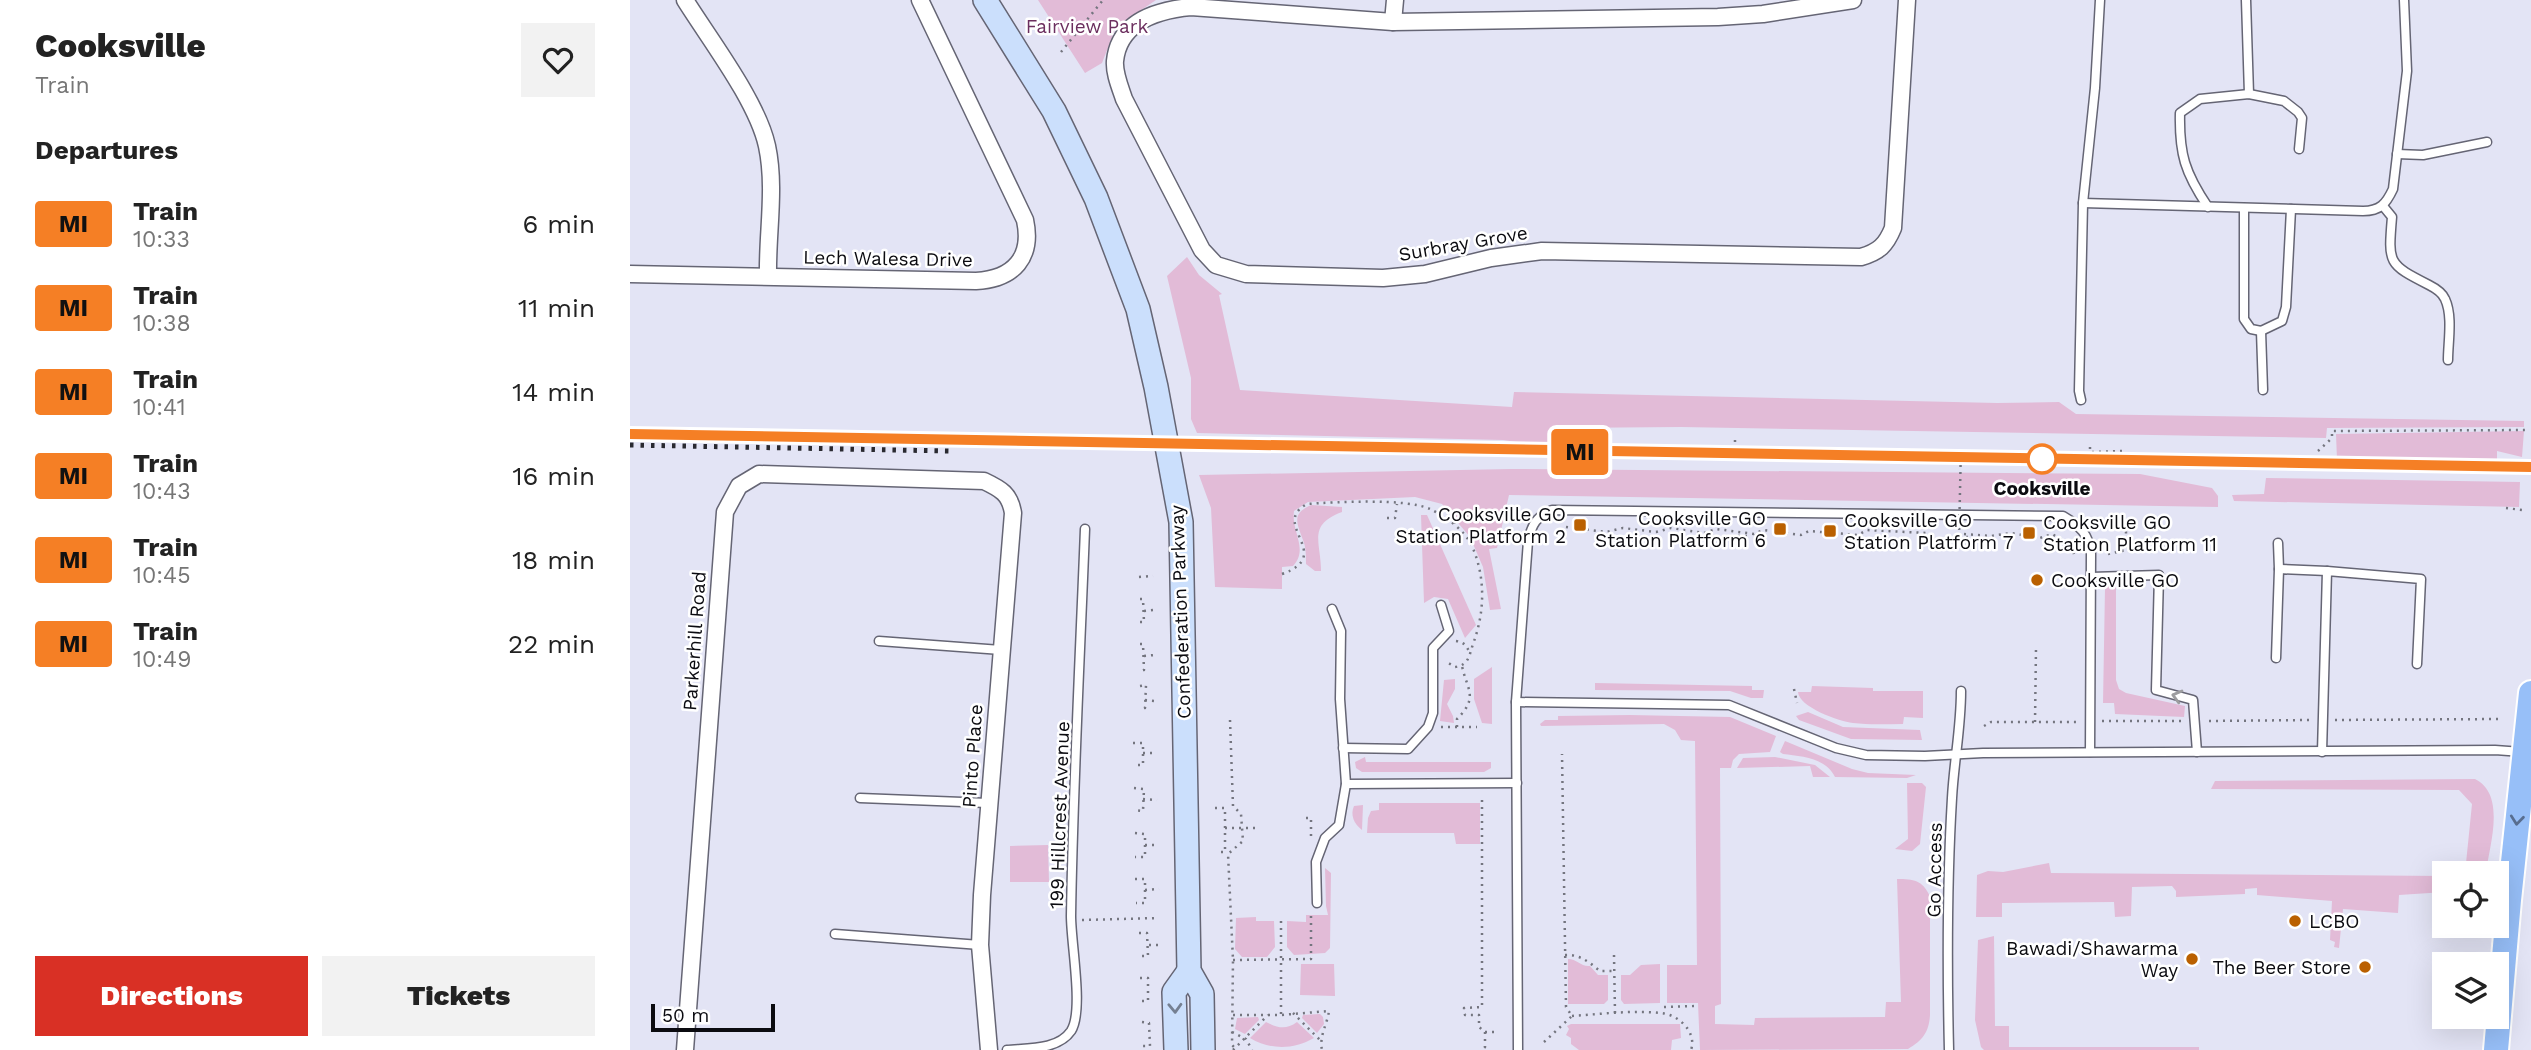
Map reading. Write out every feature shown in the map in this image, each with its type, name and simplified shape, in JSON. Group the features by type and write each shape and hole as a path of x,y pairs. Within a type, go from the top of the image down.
{"main road":[{"path":"2496,1050 2513,859 2528,752 2531,694"}],"street":[{"path":"685,0 758,120 767,146 770,169 768,276"},
{"name":"Lech Walesa Drive","path":"630,274 992,280 1007,273 1019,262 1027,250 1025,220 920,0"},
{"name":"Confederation Parkway","path":"985,0 1054,111 1096,198 1138,309 1156,387 1181,522 1189,971 1202,994 1203,1050"},
{"path":"1395,0 1393,22 1652,9 1718,17 1763,15 1853,0"},
{"name":"Surbray Grove","path":"1393,22 1191,7 1163,10 1132,26 1122,39 1115,60 1124,99 1202,250 1216,265 1246,274 1383,278 1425,274 1491,258 1542,251 1861,257 1876,253 1887,242 1893,228 1907,0"},
{"name":"Parkerhill Road","path":"685,1050 725,512 739,486 759,474 984,481"},
{"name":"Pinto Place","path":"984,481 1000,489 1010,499 1013,513 988,803 981,945 989,1050"},
{"name":"Confederation Parkway","path":"1176,1050 1174,992 1189,971"}],"lane":[{"path":"2081,400 2082,202 2095,88 2100,0"},
{"path":"2246,0 2249,94"},
{"path":"2082,202 2374,211 2383,206 2393,189 2407,62 2404,0"},
{"path":"2208,207 2194,187 2180,143 2180,113 2200,99 2249,94 2284,101 2302,118 2300,149"},
{"path":"2397,154 2423,155 2487,142"},
{"path":"2383,206 2392,217 2391,254 2394,264 2404,274 2440,292 2445,299 2448,313 2448,360"},
{"path":"2244,208 2244,318 2251,329 2261,331 2282,321 2287,307 2291,209"},
{"path":"2261,331 2263,390"},
{"path":"1518,1050 1516,702 1528,541 1532,524 1539,516 1552,510 2063,516 2084,531 2090,542 2090,752"},
{"name":"199 Hillcrest Avenue","path":"1007,1050 1045,1048 1057,1043 1070,1034 1077,1018 1071,920 1084,529"},
{"path":"2276,658 2278,543"},
{"path":"2279,569 2421,579 2417,664"},
{"path":"2322,752 2327,571"},
{"path":"2091,577 2159,575 2156,690 2193,700 2197,752"},
{"path":"1343,748 1409,749 1428,727 1433,713 1433,648 1449,631 1441,605"},
{"path":"1314,905 1316,862 1325,838 1339,825 1346,784 1340,699 1341,631 1332,609"},
{"path":"879,641 1001,650"},
{"name":"Go Access","path":"1949,1050 1948,864 1952,782 1961,726 1961,691"},
{"path":"1516,702 1729,705 1836,748 1866,755 2495,750 2528,752"},
{"path":"1346,784 1517,783"},
{"path":"860,799 988,803"},
{"path":"835,934 981,945"}],"path":[{"path":"1061,52 1103,0"},
{"path":"2318,451 2332,438 2332,431 2528,429"},
{"path":"1735,440 1735,447"},
{"path":"1961,446 1959,537 1970,537 1970,534"},
{"path":"2090,447 2090,452 2126,453"},
{"path":"1282,574 1297,569 1303,560 1303,547 1294,520 1302,506 1318,503 1413,503 1430,509 1453,524 1469,541 1477,561 1482,586 1481,620 1468,661 1455,667 1448,664 1444,658"},
{"path":"1387,517 1395,517 1397,503"},
{"path":"2506,508 2522,510"},
{"path":"1453,524 1463,516 1472,516"},
{"path":"2108,554 2126,550 2126,522"},
{"path":"1566,527 1606,532 1623,528 1656,532 1671,528 1704,533 1716,529 1754,534 1763,530 1780,535 1801,535 1809,531 1858,535 1867,530 1926,533"},
{"path":"1738,536 1748,536 1748,533"},
{"path":"1964,534 1991,536 2011,533 2040,538 2052,534 2071,545 2074,554"},
{"path":"1139,577 1153,576"},
{"path":"1140,599 1143,599 1144,611 1144,622 1140,622"},
{"path":"1144,611 1154,610"},
{"path":"1454,641 1467,646 1470,654"},
{"path":"1140,644 1143,644 1144,656 1144,670 1140,670"},
{"path":"2035,722 2036,648"},
{"path":"1144,656 1155,655"},
{"path":"1457,727 1457,719 1471,698 1470,685 1462,666"},
{"path":"1140,685 1146,685 1144,708 1140,707"},
{"path":"1794,690 1797,703"},
{"path":"1145,700 1155,701"},
{"path":"2342,720 2498,719"},
{"path":"1230,720 1233,806 1241,814 1243,841 1228,854 1233,960 1232,1045 1235,1049 1268,1015"},
{"path":"2209,721 2307,720"},
{"path":"2108,721 2181,721"},
{"path":"1984,726 1991,722 2074,722"},
{"path":"1428,727 1477,727"},
{"path":"1133,743 1143,743 1143,765 1134,765"},
{"path":"1143,753 1156,753"},
{"path":"1562,754 1564,1007 1572,1016"},
{"path":"1134,789 1144,789 1143,811 1134,810"},
{"path":"1143,799 1157,800"},
{"path":"1482,800 1482,1007 1464,1008 1465,1016 1479,1015 1479,1027 1485,1032 1497,1032"},
{"path":"1214,808 1225,808 1225,852 1216,852"},
{"path":"1306,818 1311,818 1311,843"},
{"path":"1225,828 1255,828"},
{"path":"1135,833 1144,834 1145,845 1145,856 1135,857"},
{"path":"1145,845 1158,845"},
{"path":"1135,879 1145,879 1145,903 1136,903"},
{"path":"1145,890 1159,890"},
{"path":"1233,960 1311,959 1314,905"},
{"path":"1071,920 1159,918"},
{"path":"1281,921 1281,1016"},
{"path":"1139,933 1147,933 1148,956 1140,956"},
{"path":"1147,945 1160,945"},
{"path":"1565,955 1574,955 1601,971 1615,971"},
{"path":"1614,955 1615,1013"},
{"path":"1140,978 1148,978 1148,1001 1141,1001"},
{"path":"1664,1007 1696,1006"},
{"path":"1232,1015 1281,1016 1329,1011 1320,1040"},
{"path":"1293,1013 1320,1040 1322,1050"},
{"path":"1544,1042 1572,1016 1664,1013 1686,1025 1692,1034 1690,1050"},
{"path":"1142,1022 1149,1023 1150,1046 1142,1046"},
{"path":"1232,1032 1246,1039 1252,1050"},
{"path":"1482,1050 1485,1047 1485,1032"}],"green space":[{"name":"Fairview Park","path":"1038,0 1156,0 1116,27 1102,63 1085,73"},
{"path":"1187,257 1199,275 1222,294 1219,295 1240,390 1512,407 1514,392 1997,403 2059,402 2076,414 2524,421 2524,427 2327,428 2326,438 1681,427 1557,428 1556,448 1503,440 1197,433 1191,419 1191,378 1167,276"},
{"path":"2524,431 2522,457 2497,451 2497,461 2337,460 2336,434"},
{"path":"1511,469 2140,474 2212,488 2218,496 2218,507 1509,495 1497,548 1489,549 1501,609 1490,610 1483,567 1470,537 1442,504 1415,497 1308,502 1294,511 1300,547 1298,560 1293,566 1282,567 1282,589 1215,587 1211,508 1199,475"},
{"path":"2266,478 2520,482 2519,507 2234,501 2232,495 2264,494"},
{"path":"1311,505 1342,507 1342,512 1324,523 1318,535 1321,571 1315,571 1306,564 1305,546 1297,519 1300,512"},
{"path":"1421,515 1427,515 1476,625 1465,638 1448,599 1434,597 1424,603"},
{"path":"2114,583 2116,680 2119,689 2126,693 2185,706 2184,717 2115,714 2114,703 2103,703 2105,588"},
{"path":"1492,667 1492,724 1482,723 1474,699 1474,679"},
{"path":"1455,679 1455,689 1447,704 1454,723 1440,721 1444,680"},
{"path":"1595,683 1752,686 1752,690 1764,690 1763,698 1751,698 1730,691 1595,690"},
{"path":"1812,686 1873,688 1873,691 1923,691 1923,718 1904,717 1903,724 1846,722 1812,708 1800,698 1798,692 1811,692"},
{"path":"1808,712 1843,727 1920,730 1922,740 1851,739 1799,720 1796,716"},
{"path":"1558,716 1730,717 1776,736 1770,752 1739,754 1733,760 1731,768 1720,768 1721,1004 1715,1006 1715,1024 1754,1025 1755,1018 1885,1017 1886,1002 1901,1002 1897,879 1908,879 1921,884 1930,896 1930,1015 1927,1031 1918,1042 1908,1049 1700,1050 1698,1003 1667,1003 1667,965 1697,965 1695,741 1681,740 1675,730 1664,724 1540,724 1545,720 1558,720"},
{"path":"1785,741 1852,769 1868,773 1916,775 1907,778 1835,777 1819,762 1780,752"},
{"path":"1365,757 1366,762 1491,762 1491,768 1484,772 1362,772 1356,768 1355,762"},
{"path":"1775,757 1815,765 1830,777 1813,777 1810,766 1737,768 1743,758"},
{"path":"2475,779 2485,787 2491,797 2493,809 2494,822 2488,861 2466,861 2472,804 2459,790 2211,789 2215,781"},
{"path":"1907,783 1922,783 1926,787 1920,844 1912,851 1895,849 1908,839"},
{"path":"1379,803 1480,803 1480,844 1456,844 1454,833 1367,833 1368,818 1371,811 1379,810"},
{"path":"1363,805 1362,830 1352,813 1354,806"},
{"path":"1048,845 1049,882 1010,882 1010,846"},
{"path":"2049,863 2051,873 2432,876 2432,893 2399,895 2398,913 2343,909 2339,948 2334,947 2335,942 2330,940 2332,901 2257,895 2257,888 2245,889 2245,894 2176,897 2172,886 2132,887 2131,916 2115,917 2114,902 2002,903 2002,917 1976,917 1977,875 1988,871 2003,872"},
{"path":"1325,868 1331,873 1330,948 1325,953 1294,955 1287,947 1287,921 1306,922 1306,915 1328,915"},
{"path":"1256,917 1256,921 1274,921 1275,947 1267,957 1242,957 1235,949 1236,918"},
{"path":"1994,936 1995,1026 2009,1026 2009,1047 2199,1047 2199,1050 1984,1050 1975,1020 1978,940"},
{"path":"1568,959 1590,966 1598,975 1608,975 1608,1000 1604,1004 1568,1004"},
{"path":"1301,964 1334,964 1335,996 1300,995"},
{"path":"1660,964 1660,1003 1624,1004 1621,1000 1621,975 1630,975 1641,965"},
{"path":"1320,1014 1324,1024 1317,1033 1302,1018 1303,1015"},
{"path":"1258,1017 1259,1020 1245,1034 1235,1029 1237,1018"},
{"path":"1266,1022 1282,1027 1297,1022 1314,1038 1298,1045 1282,1047 1265,1045 1250,1038"},
{"path":"1680,1024 1681,1038 1672,1040 1671,1050 1579,1050 1571,1044 1571,1038 1566,1035 1569,1029 1567,1026"}],"railway":[{"path":"630,435 2531,467"},
{"path":"630,445 949,451"}],"train":[{"name":"MI","path":"630,434 2531,467"}],"place":[{"name":"Cooksville","path":"2042,459"},
{"name":"Cooksville GO Station Platform 2","path":"1580,525"},
{"name":"Cooksville GO Station Platform 6","path":"1780,529"},
{"name":"Cooksville GO Station Platform 7","path":"1830,531"},
{"name":"Cooksville GO Station Platform 11","path":"2029,533"},
{"name":"Cooksville GO","path":"2037,580"},
{"name":"LCBO","path":"2295,921"},
{"name":"Bawadi/Shawarma Way","path":"2192,959"},
{"name":"The Beer Store","path":"2365,967"}]}
